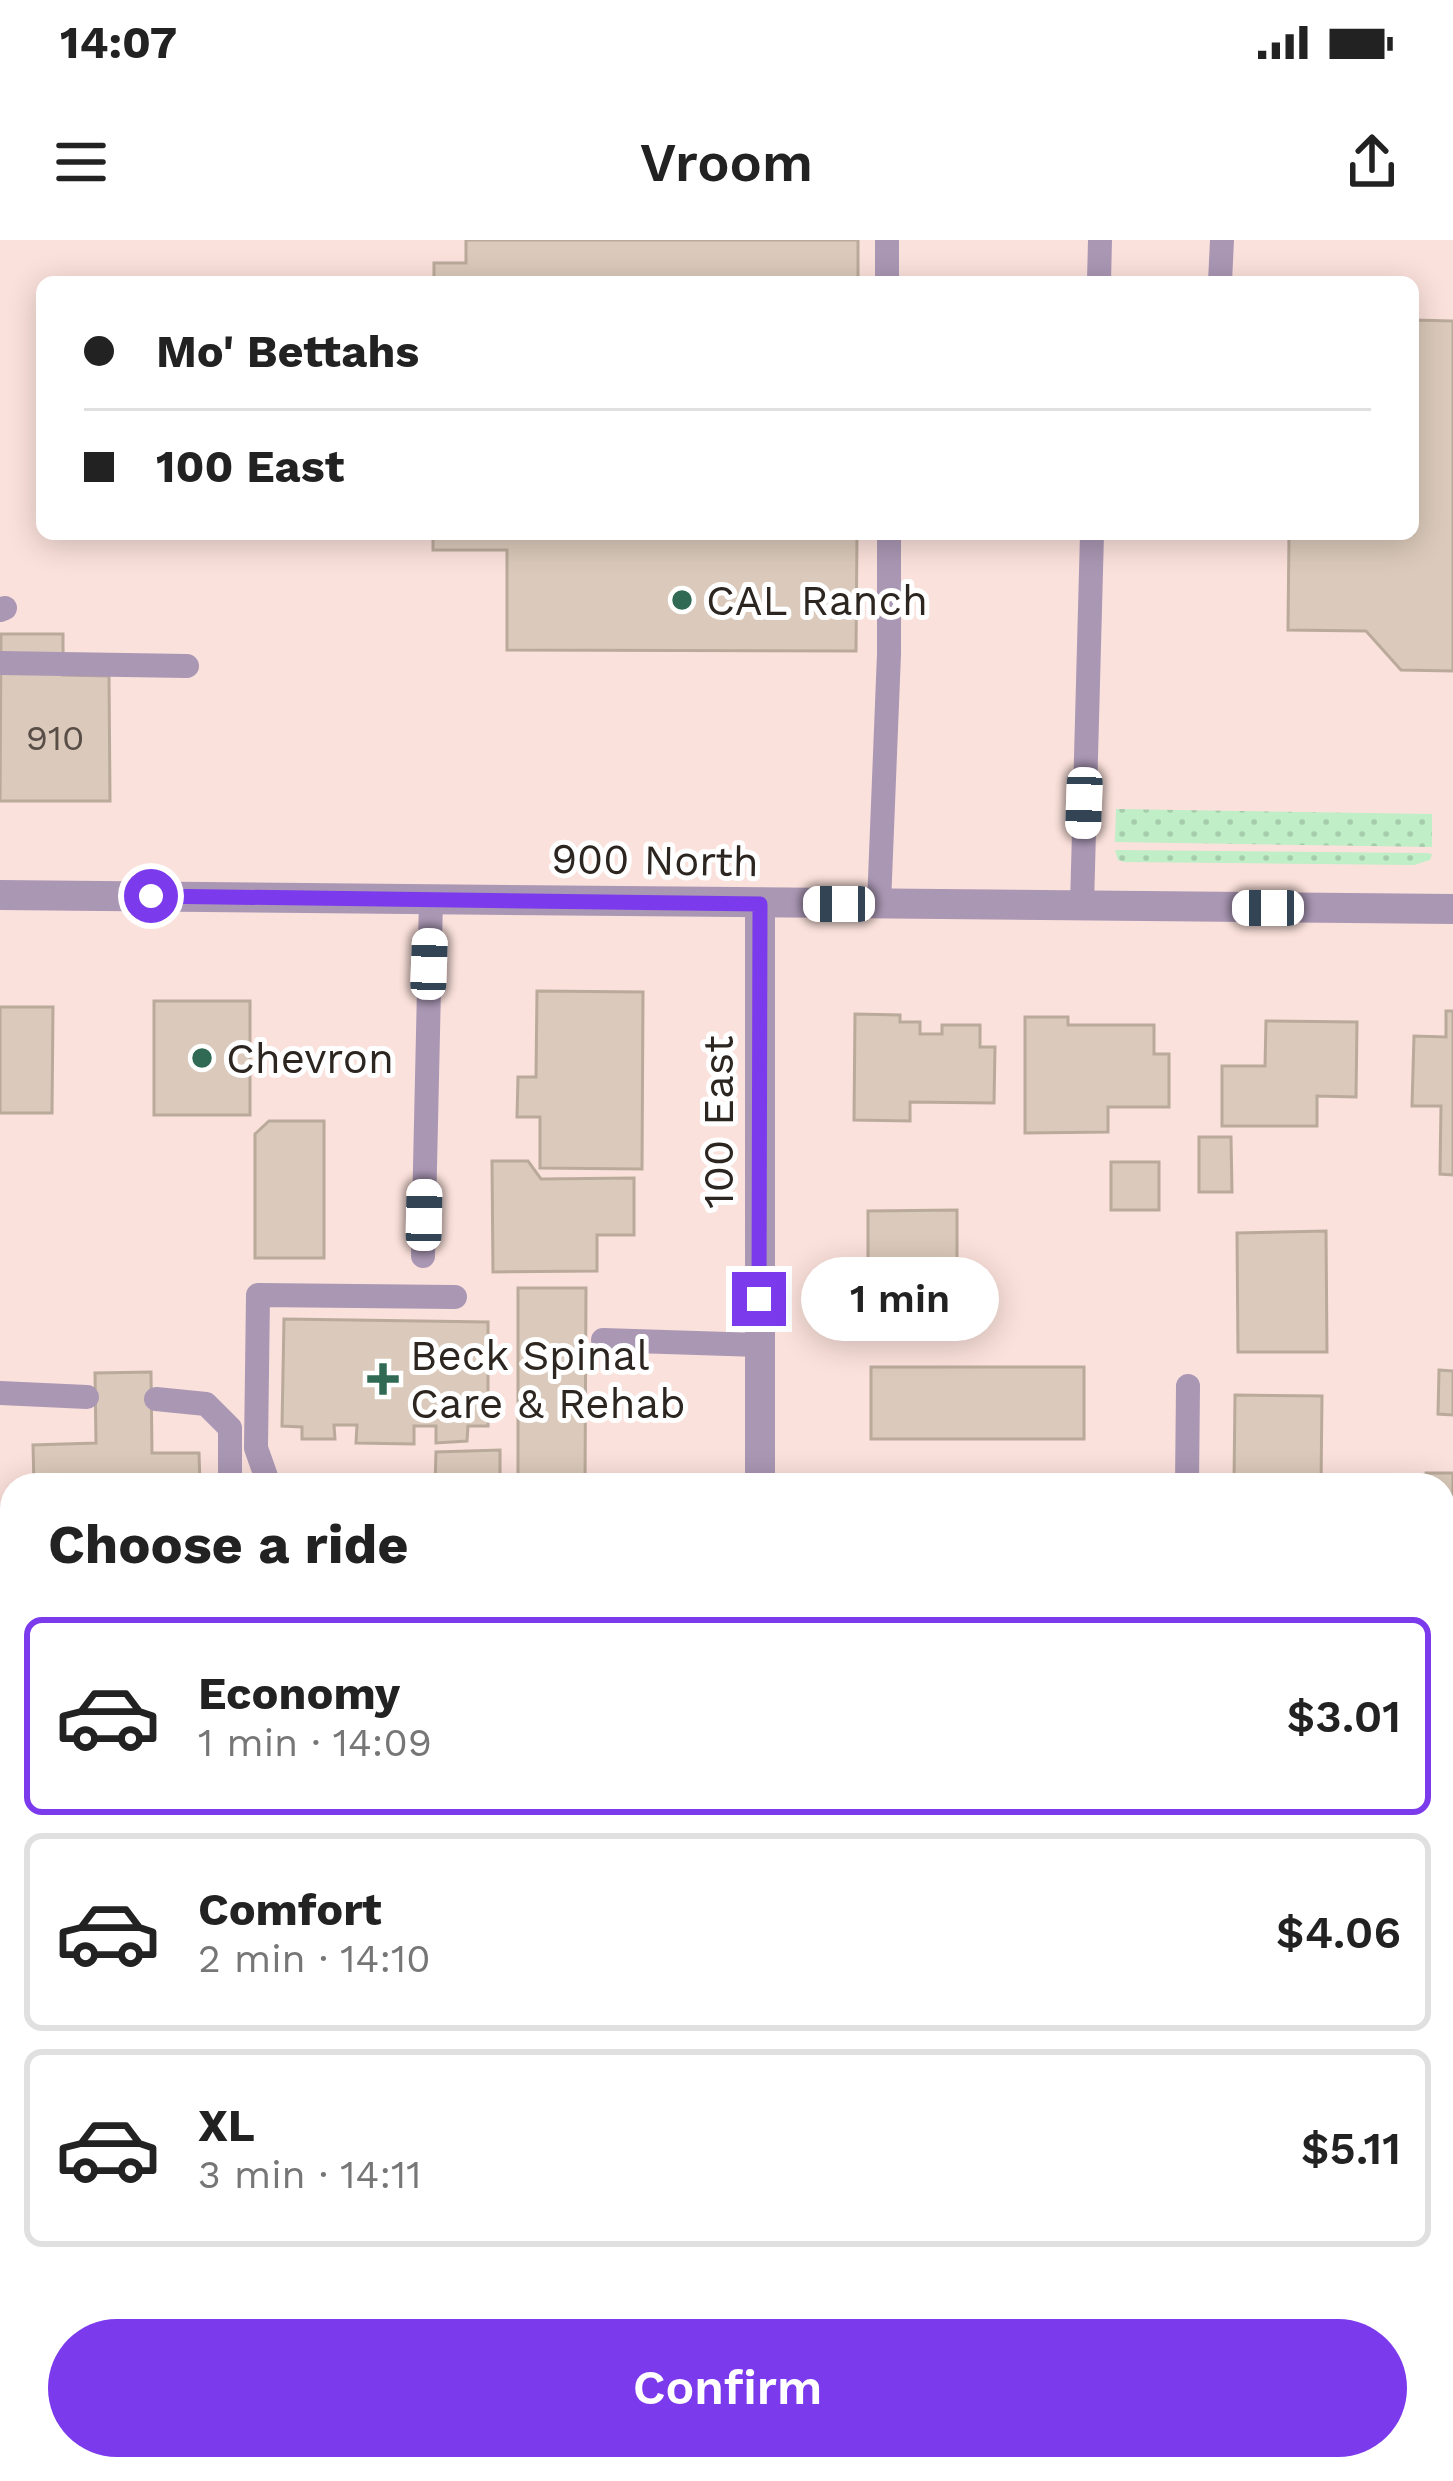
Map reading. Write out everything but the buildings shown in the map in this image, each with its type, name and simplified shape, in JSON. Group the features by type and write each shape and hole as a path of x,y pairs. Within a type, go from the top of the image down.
{"street":[{"name":"900 North","path":"0,895 1453,909"},
{"name":"100 East","path":"760,904 760,1473"}],"lane":[{"path":"887,240 887,276"},
{"path":"1099,276 1100,240"},
{"path":"1220,276 1222,240"},
{"path":"879,904 890,654 889,540"},
{"path":"1082,906 1092,540"},
{"path":"0,663 187,666"},
{"path":"423,1256 431,899"},
{"path":"265,1473 256,1448 258,1294 455,1297"},
{"path":"603,1340 759,1345"},
{"path":"1187,1473 1188,1386"},
{"path":"0,1393 87,1397"},
{"path":"156,1399 206,1404 230,1428 230,1473"}],"shaded area":[{"path":"0,240 1453,240 1453,1473 0,1473"}],"green space":[{"path":"1116,809 1432,814 1432,847 1115,842"},
{"path":"1115,850 1432,854 1430,860 1414,865 1124,862"}],"place":[{"name":"CAL Ranch","path":"682,600"},
{"name":"Chevron","path":"202,1058"},
{"name":"Beck Spinal Care & Rehab","path":"383,1379"}],"route":[{"path":"151,896 760,904 759,1299"}]}
